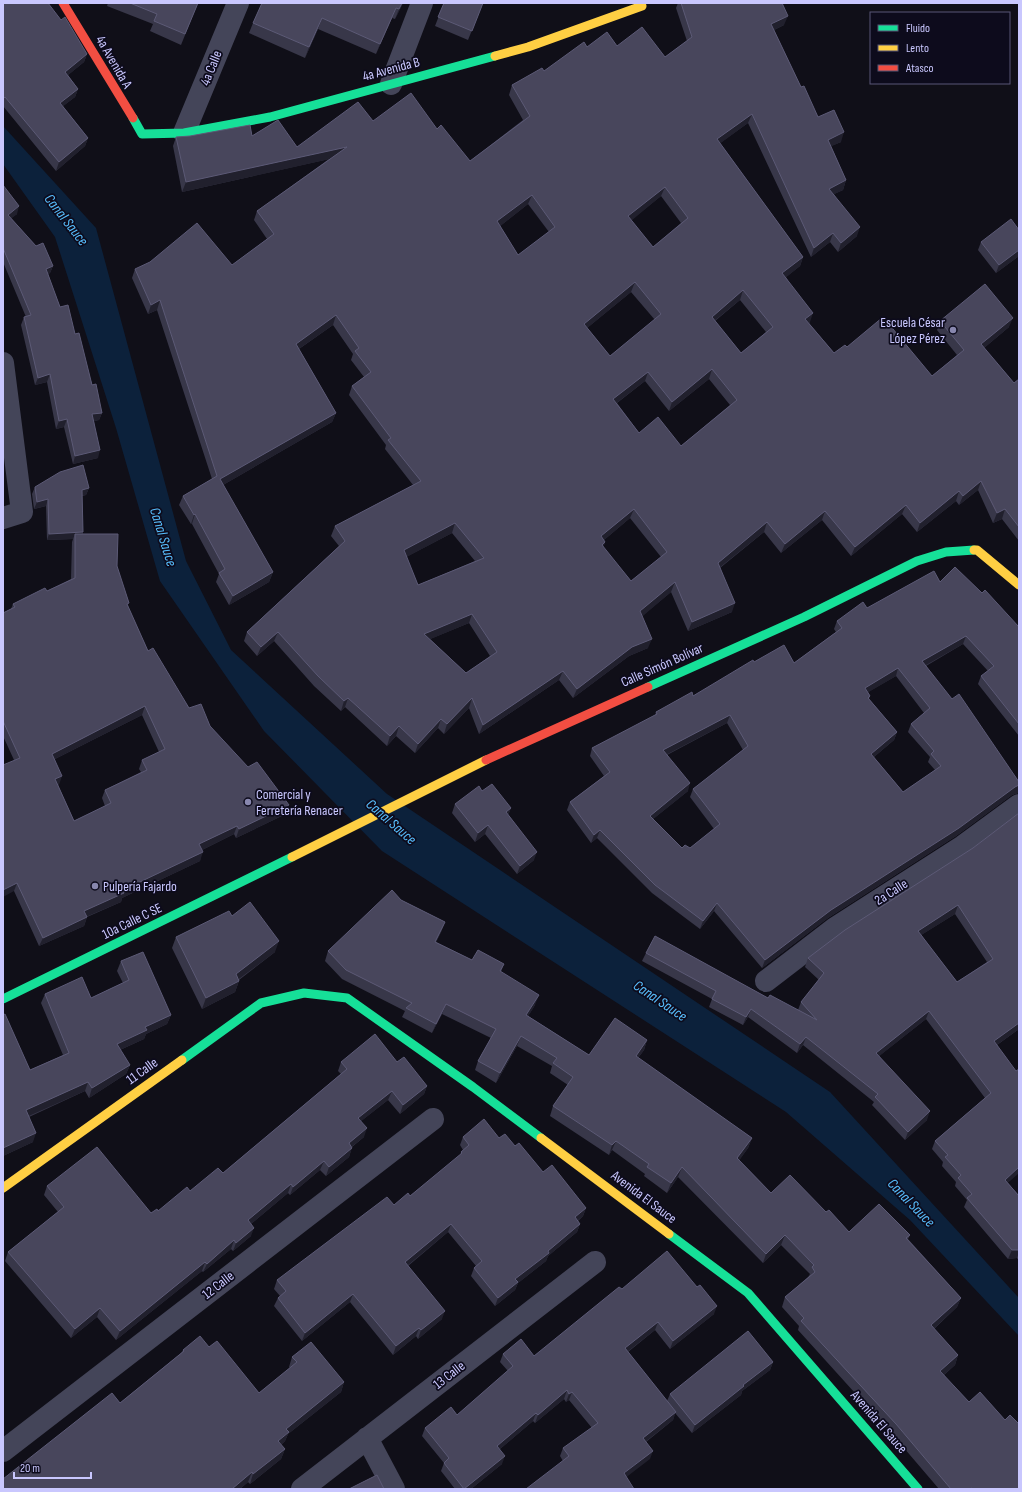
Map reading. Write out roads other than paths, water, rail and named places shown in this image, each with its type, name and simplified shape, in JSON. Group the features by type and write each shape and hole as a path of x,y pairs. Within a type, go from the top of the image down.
{"street":[{"name":"4a Avenida A","path":"63,3 142,134"},
{"name":"4a Calle","path":"184,133 238,3"},
{"path":"391,84 422,3"},
{"name":"4a Avenida B","path":"142,134 184,133 270,117 528,47 605,11 642,6"},
{"path":"3,363 12,515"},
{"name":"Calle Simón Bolívar","path":"315,846 454,776 804,617 917,561 946,552 978,550 1019,585"},
{"name":"2a Calle","path":"766,981 835,928 963,846 1019,805"},
{"name":"10a Calle C SE","path":"3,999 315,846"},
{"name":"11 Calle","path":"3,1188 261,1003 304,993"},
{"name":"Avenida El Sauce","path":"304,993 347,998 473,1086 748,1293 918,1489"},
{"name":"12 Calle","path":"3,1451 433,1118"},
{"name":"13 Calle","path":"302,1489 595,1262"},
{"path":"367,1438 394,1489"}],"water":[{"name":"Canal Sauce","path":"3,126 96,228 186,561 231,650 387,794 830,1092 1019,1298 1019,1336 910,1220 786,1112 382,851 264,731 160,581 116,428 55,237 3,164"}],"place":[{"name":"Escuela César López Pérez","path":"953,330"},
{"name":"Comercial y Ferretería Renacer","path":"248,802"},
{"name":"Pulpería Fajardo","path":"95,886"}]}
